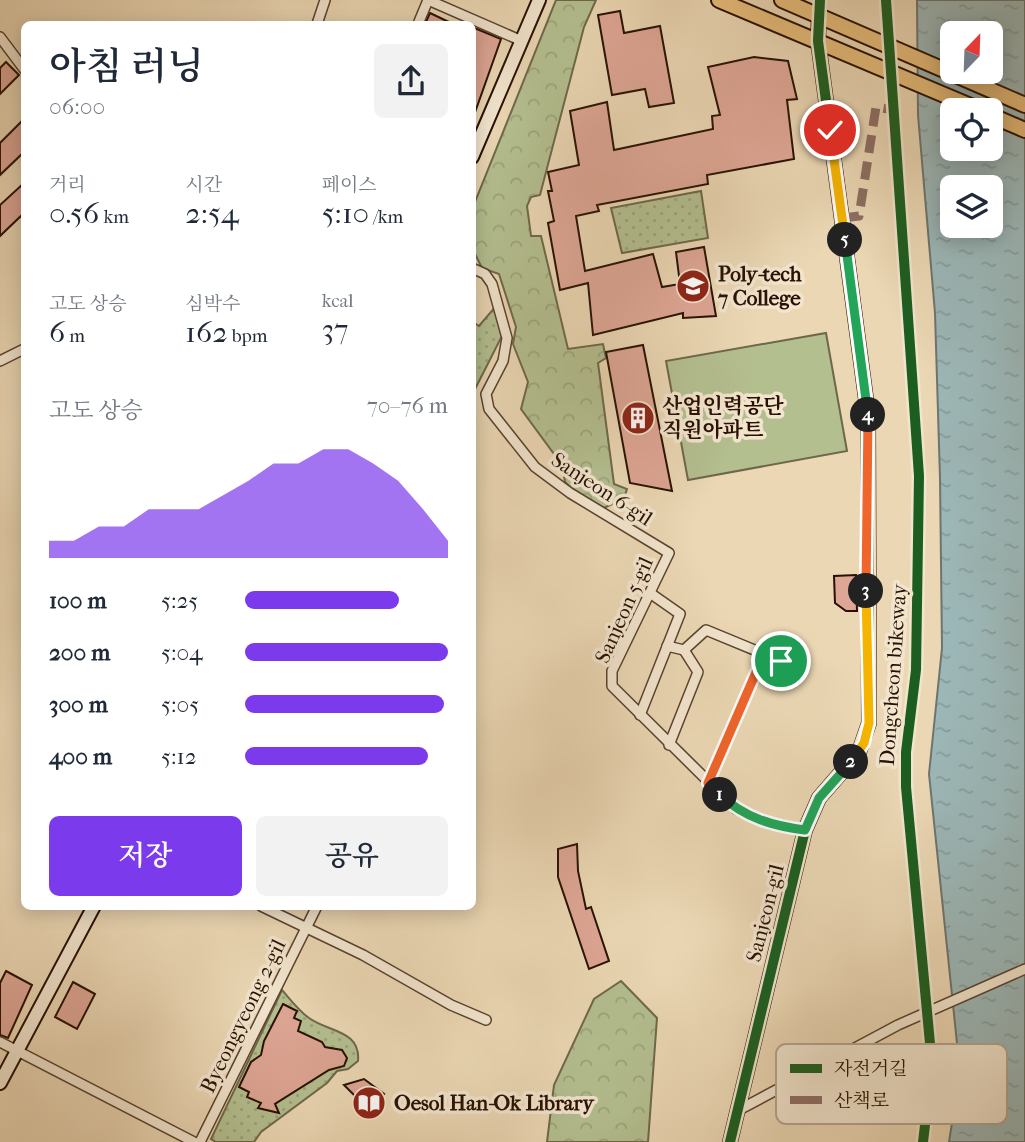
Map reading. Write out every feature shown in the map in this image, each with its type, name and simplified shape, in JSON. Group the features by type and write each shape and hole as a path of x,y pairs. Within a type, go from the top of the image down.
{"main road":[{"path":"719,0 952,98"},
{"path":"782,0 820,7 1025,105"},
{"path":"1003,121 1025,130"}],"street":[{"path":"318,21 325,0"},
{"path":"419,21 428,0 522,41"},
{"path":"476,148 539,0"},
{"name":"Sanjeon-gil","path":"730,1142 805,830 819,798 859,752 869,723 868,414 818,41 820,7"},
{"path":"0,37 21,65"},
{"name":"Sanjeon 6-gil","path":"476,270 485,274 492,284 507,338 503,361 486,394 489,409 535,467 570,493 669,553"},
{"path":"0,361 21,350"},
{"name":"Sanjeon 5-gil","path":"669,553 612,671 612,686 736,809 752,817 805,830"},
{"path":"640,715 680,614 650,593"},
{"path":"684,650 706,631 781,661"},
{"path":"667,646 684,650 698,672 669,745"},
{"path":"708,783 764,654"},
{"path":"0,1083 92,910"},
{"path":"269,910 486,1020"},
{"name":"Byeongyeong 2-gil","path":"200,1142 315,910"},
{"path":"862,1044 898,1025 1025,969"},
{"path":"0,1042 194,1142"},
{"path":"737,1111 776,1090"}],"green space":[{"path":"556,0 596,0 584,27 540,195 531,197 527,206 531,236 541,236 568,349 603,344 606,358 598,363 614,484 627,489 624,498 604,508 576,493 565,482 562,465 521,409 528,382 513,344 516,327 499,274 482,268 476,256 476,200"},
{"path":"701,191 708,238 622,253 611,208"},
{"path":"496,306 504,332 476,387 476,324 479,326"},
{"path":"826,333 847,451 688,480 666,361"},
{"path":"621,981 657,1018 648,1142 547,1142 554,1085 594,999"},
{"path":"282,990 309,1018 349,1037 358,1051 358,1061 348,1069 337,1071 327,1083 261,1132 254,1142 216,1142 211,1139"}],"water":[{"path":"917,0 1025,0 1025,1142 949,1142 952,1124 1007,1124 1007,1044 957,1044 929,774 942,648 935,313 918,115"}],"building":[{"path":"620,11 624,33 660,26 674,103 649,107 645,89 612,95 598,15"},
{"path":"430,13 447,21 426,21"},
{"path":"476,29 501,39 476,110"},
{"path":"754,57 788,61 797,99 787,100 794,159 707,175 708,184 597,205 599,211 576,216 585,271 653,254 662,287 680,284 676,252 704,247 716,316 683,318 683,313 593,335 588,283 560,290 548,223 554,221 548,191 552,191 548,172 579,165 570,111 607,102 614,150 713,129 712,116 720,115 708,67"},
{"path":"6,62 19,75 0,94 0,68"},
{"path":"21,122 21,155 0,175 0,143"},
{"path":"21,186 21,216 0,236 0,205"},
{"name":"산업인력공단 직원아파트","path":"643,345 672,491 630,483 606,352"},
{"path":"856,575 857,611 846,611 835,603 834,576"},
{"path":"577,844 578,871 586,909 591,907 609,961 589,969 558,877 558,849"},
{"path":"6,971 32,985 8,1038 0,1035 0,983"},
{"path":"73,982 95,994 77,1029 55,1017"},
{"path":"283,1004 297,1011 294,1018 301,1021 298,1031 322,1042 325,1047 342,1050 347,1058 344,1066 329,1070 275,1104 279,1113 258,1108 261,1103 247,1097 249,1092 239,1087 251,1062 261,1055 264,1041"},
{"name":"Oesol Han-Ok Library","path":"364,1079 384,1094 370,1111 344,1085"}],"marked path":[{"path":"842,218 859,216 876,107 894,110"}],"cycle path":[{"name":"Dongcheon bikeway","path":"730,1142 805,830 819,798 859,752 869,723 868,414 818,41 820,0"},
{"name":"Dongcheon bikeway","path":"886,0 919,476 916,670 906,752 906,787 930,1044"},
{"name":"Dongcheon bikeway","path":"923,1142 925,1124"}],"place":[{"name":"Poly-tech 7 College","path":"693,286"},
{"name":"산업인력공단 직원아파트","path":"638,418"},
{"name":"Oesol Han-Ok Library","path":"369,1103"}],"route":[{"path":"781,661 764,654 708,783 736,809 752,817 805,830 819,798 859,752 869,723 866,626 868,414 830,130"}]}
